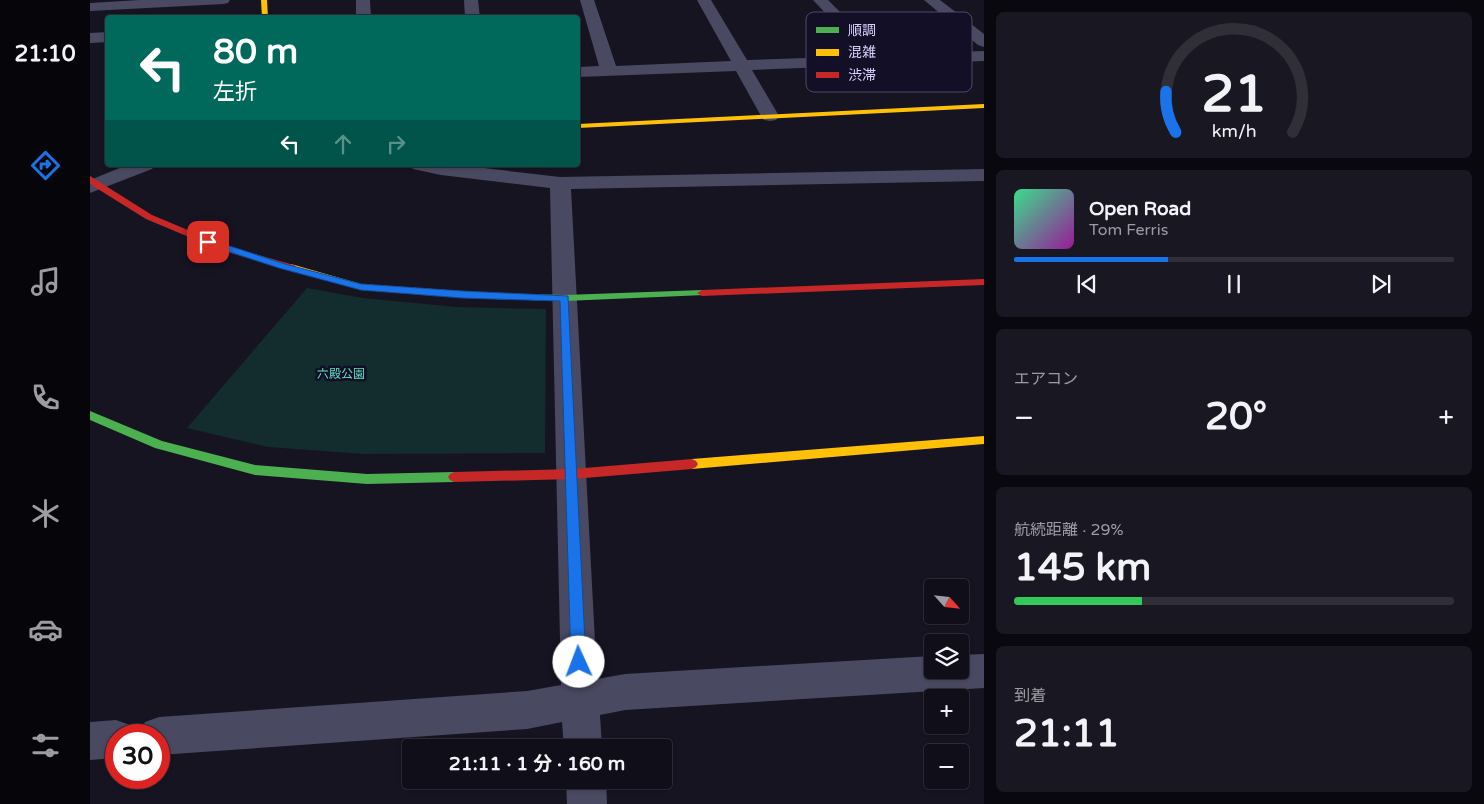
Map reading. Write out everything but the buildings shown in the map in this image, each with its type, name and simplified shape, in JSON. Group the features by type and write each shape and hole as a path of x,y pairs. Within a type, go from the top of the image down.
{"street":[{"path":"90,7 223,0"},
{"path":"264,0 265,15"},
{"path":"363,0 364,15"},
{"path":"471,0 473,15"},
{"path":"587,0 609,71"},
{"path":"704,0 743,65 770,116"},
{"path":"820,0 832,12"},
{"path":"931,0 946,12"},
{"path":"972,32 984,42"},
{"path":"90,38 105,37"},
{"path":"580,72 806,62"},
{"path":"580,126 984,106"},
{"path":"92,183 139,167"},
{"path":"430,167 560,183 984,175"},
{"path":"92,183 149,217 223,248 361,287 462,295 565,298 984,282"},
{"path":"560,183 582,739"},
{"path":"90,415 159,445 255,470 367,479 573,474 984,440"},
{"path":"170,735 527,710 625,692 984,671"},
{"path":"90,741 105,740"},
{"path":"587,789 588,804"}],"green space":[{"name":"六殿公園","path":"307,288 363,298 457,307 546,309 545,453 363,454 268,447 187,428"}],"traffic: fast":[{"path":"490,296 565,298 702,293"},
{"path":"90,415 159,445 255,470 367,479 454,477"}],"traffic: slow":[{"path":"264,0 265,15"},
{"path":"580,126 984,106"},
{"path":"291,267 361,287 490,296"},
{"path":"692,464 984,440"}],"traffic: jam":[{"path":"90,178 96,184 149,217 223,248 291,267"},
{"path":"702,293 984,282"},
{"path":"454,477 573,474 692,464"}],"route":[{"path":"208,242 282,266 361,287 462,295 565,298 579,662"}]}
